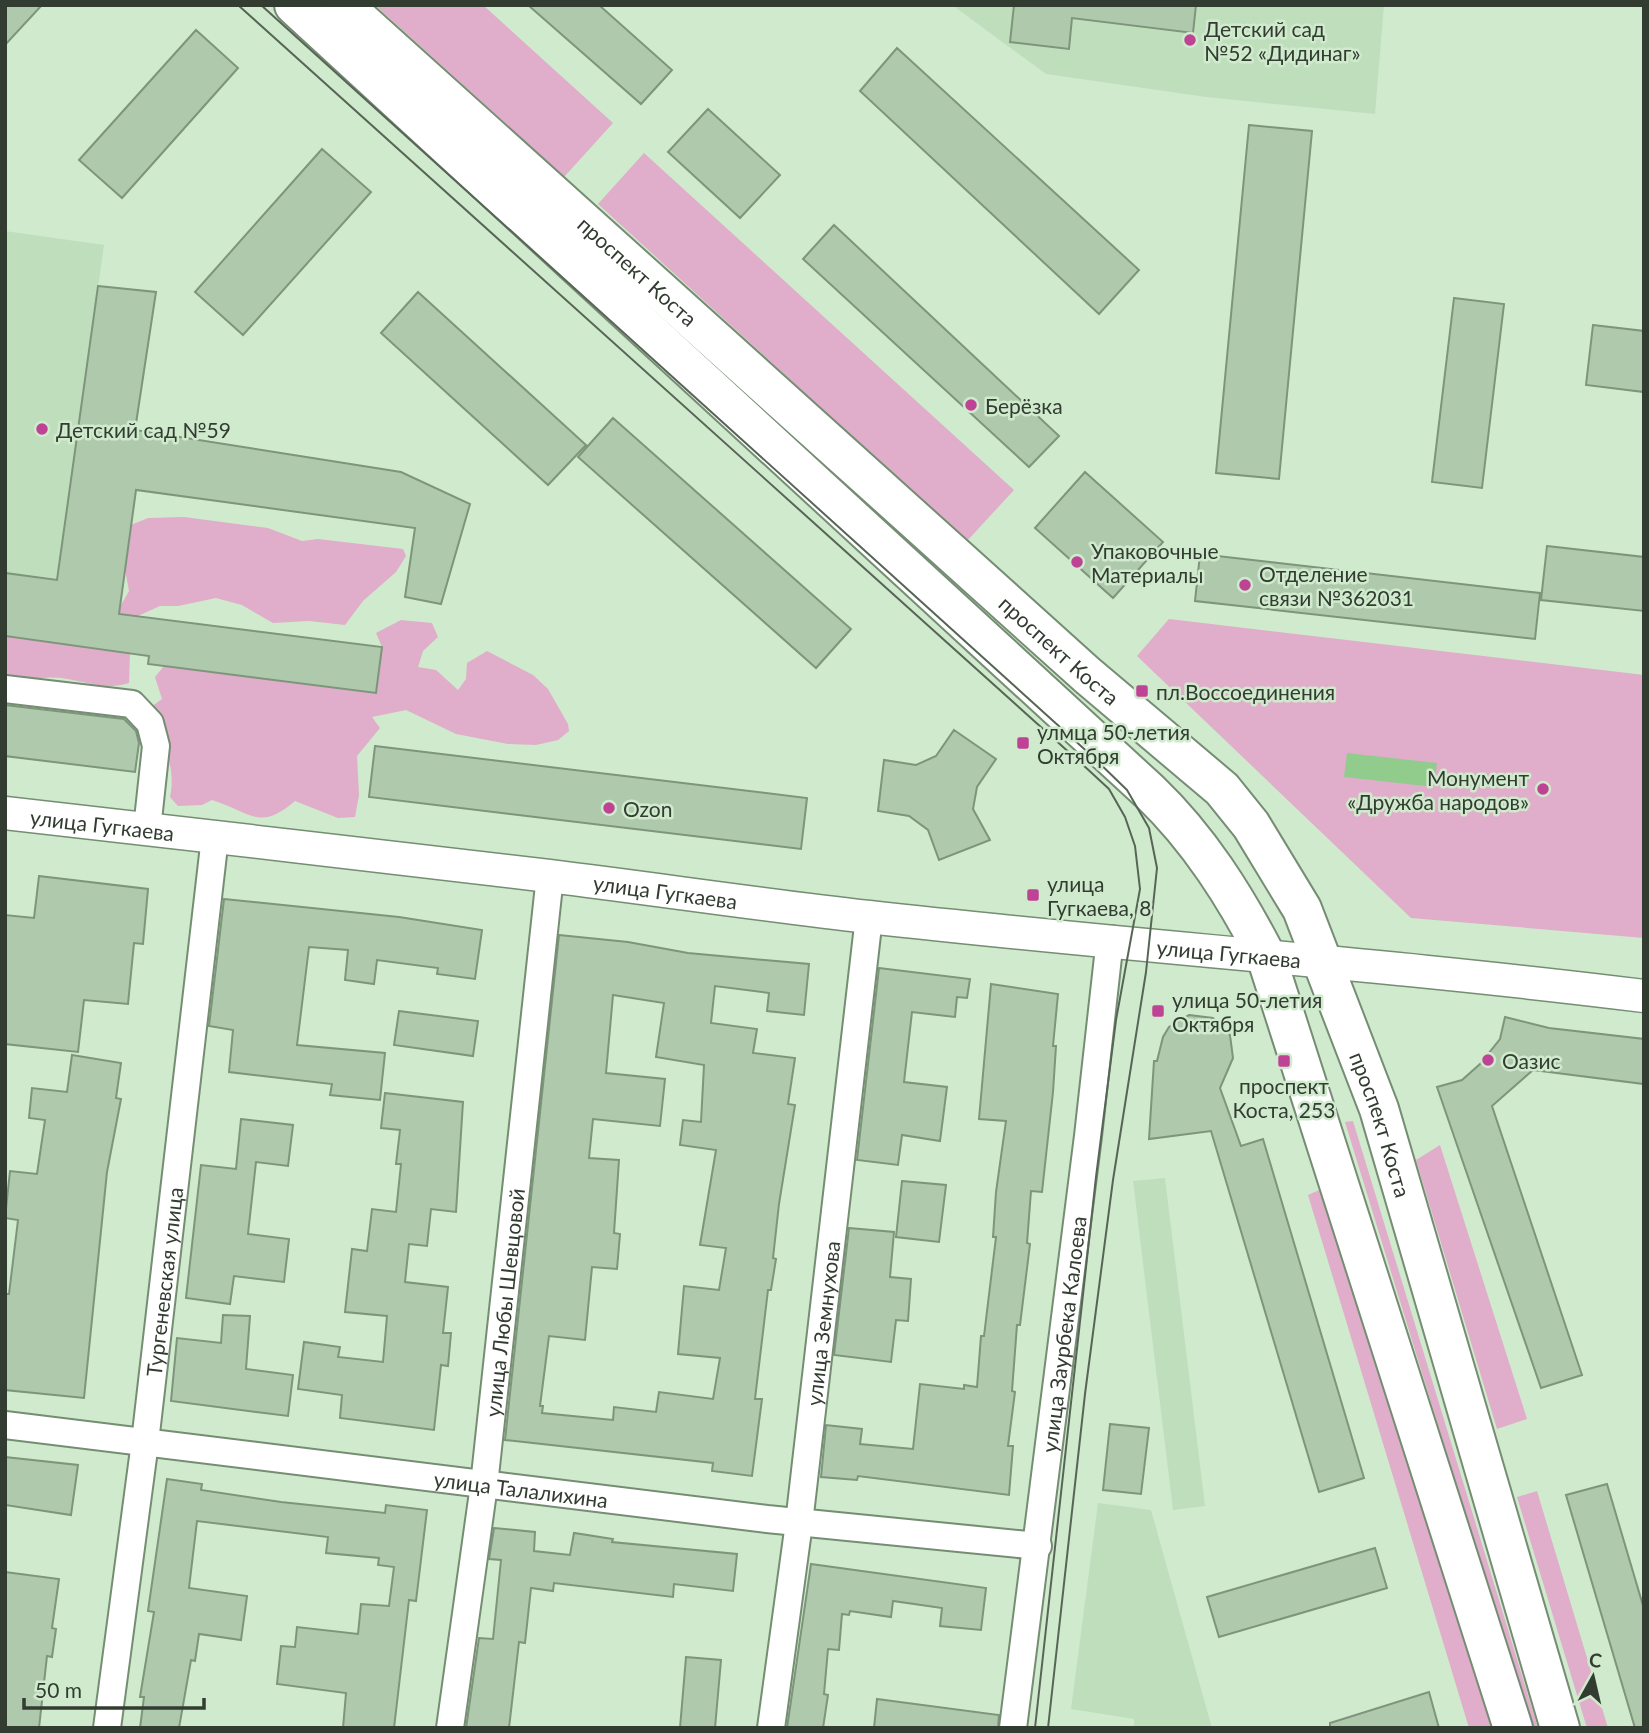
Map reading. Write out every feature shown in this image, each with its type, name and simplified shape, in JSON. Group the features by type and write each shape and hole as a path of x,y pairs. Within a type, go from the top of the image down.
{"main road":[{"name":"проспект Коста","path":"294,5 1182,823 1223,881 1266,956 1513,1728"},
{"name":"проспект Коста","path":"343,5 1077,666 1224,792 1284,875 1325,964 1379,1109 1560,1728"}],"street":[{"path":"5,689 132,704 150,723 156,746 147,829"},
{"name":"улица Гугкаева","path":"5,813 550,876 869,917 1110,939 1325,964"},
{"name":"Тургеневская улица","path":"107,1728 145,1441 215,837"},
{"name":"улица Любы Шевцовой","path":"450,1728 484,1485 550,876"},
{"name":"улица Земнухова","path":"771,1728 799,1523 869,917"},
{"name":"улица Заурбека Калоева","path":"1013,1728 1038,1546 1110,939"},
{"path":"1325,964 1492,976 1644,996"},
{"name":"улица Талалихина","path":"5,1425 799,1523 1038,1546"}],"shaded area":[{"path":"375,5 483,5 613,123 564,177"},
{"name":"Детский сад №52 «Дидинаг»","path":"952,5 1384,5 1375,114 1206,97 1046,74"},
{"path":"644,153 1014,490 967,541 598,204"},
{"name":"Детский сад №59","path":"5,231 104,245 57,580 5,573"},
{"path":"184,517 268,528 302,541 318,539 403,549 406,556 396,572 363,601 345,625 309,621 273,623 242,605 216,598 178,606 160,606 131,619 129,683 108,686 53,677 15,684 5,683 5,614 108,628 129,591 122,553 131,525 148,518"},
{"path":"1169,619 1644,675 1644,938 1411,918 1137,656"},
{"path":"401,620 432,623 438,637 423,651 418,667 436,670 458,690 466,679 467,663 487,651 533,675 548,689 568,724 569,731 558,740 536,745 508,744 456,734 406,710 372,717 380,728 357,756 359,795 355,817 338,818 295,801 272,816 255,817 212,800 202,805 178,806 170,797 172,785 169,763 147,710 162,699 155,677 164,666 376,693 382,647 376,633"},
{"path":"1347,753 1437,763 1434,787 1344,777"},
{"path":"1353,1121 1538,1728 1531,1728 1345,1122"},
{"path":"1440,1145 1527,1419 1497,1429 1416,1160"},
{"path":"1165,1178 1205,1506 1173,1510 1133,1181"},
{"path":"1337,1182 1504,1728 1469,1728 1308,1195"},
{"path":"1537,1491 1608,1728 1587,1728 1517,1497"},
{"path":"1098,1503 1151,1510 1212,1728 1134,1728 1134,1719 1071,1709"}],"building":[{"path":"5,5 42,5 5,45"},
{"path":"528,5 599,5 672,70 641,104"},
{"path":"1014,5 1196,5 1193,33 1072,18 1069,49 1010,42"},
{"path":"196,30 238,68 122,198 79,160"},
{"path":"897,48 1139,270 1099,314 860,91"},
{"path":"708,109 780,175 740,218 668,152"},
{"path":"1249,125 1312,131 1279,479 1216,473"},
{"path":"322,149 371,192 243,335 195,292"},
{"path":"834,225 1059,436 1029,467 803,259"},
{"path":"98,286 156,292 135,430 401,472 470,504 441,604 405,597 415,528 136,490 119,614 382,647 376,693 148,664 149,656 5,636 5,573 57,580"},
{"path":"418,292 586,445 548,485 381,333"},
{"path":"1454,298 1504,304 1482,488 1432,482"},
{"path":"1593,325 1644,331 1644,392 1586,385"},
{"path":"613,418 851,629 816,668 578,457"},
{"path":"1085,472 1163,542 1113,598 1035,528"},
{"path":"1547,546 1644,557 1644,611 1541,600"},
{"path":"1200,554 1540,593 1535,639 1195,601"},
{"path":"5,705 124,719 136,731 139,743 135,772 5,756"},
{"path":"954,730 996,759 977,787 973,809 990,840 939,860 928,830 909,816 878,811 884,760 916,765 936,756"},
{"path":"375,746 807,798 801,849 369,797"},
{"path":"39,876 148,889 143,944 134,943 128,1004 84,1000 78,1052 5,1044 5,915 34,918"},
{"path":"224,899 399,917 482,930 475,979 437,974 438,968 377,960 374,984 345,980 348,950 309,947 297,1045 385,1053 380,1100 330,1095 332,1084 229,1072 233,1030 209,1026"},
{"path":"559,935 628,942 688,953 809,964 804,1015 767,1011 769,993 715,986 711,1023 757,1029 753,1053 795,1058 788,1104 795,1105 779,1204 773,1258 776,1259 771,1290 768,1290 755,1399 762,1399 752,1476 712,1471 713,1463 505,1440","holes":["613,995 664,1003 656,1057 704,1065 701,1122 683,1120 680,1145 716,1150 700,1245 726,1248 719,1290 684,1286 678,1354 720,1358 713,1399 659,1392 656,1412 614,1407 613,1420 542,1413 543,1406 540,1406 549,1336 585,1340 592,1267 617,1269 620,1234 614,1233 619,1160 589,1158 593,1119 660,1126 665,1079 606,1073"]},
{"path":"879,968 970,979 967,998 957,997 955,1017 912,1012 904,1082 947,1087 940,1141 902,1135 898,1165 857,1160"},
{"path":"991,984 1058,994 1053,1046 1056,1046 1053,1092 1042,1192 1031,1191 1027,1243 1030,1244 1020,1325 1017,1325 1012,1391 1015,1392 1008,1446 1013,1446 1009,1495 858,1476 857,1480 821,1477 826,1425 862,1429 860,1444 913,1449 920,1384 964,1389 964,1385 977,1387 981,1336 984,1336 996,1237 993,1237 996,1192 1006,1121 979,1119"},
{"path":"399,1011 478,1021 473,1056 394,1045"},
{"path":"1189,1015 1213,1018 1230,1035 1233,1058 1220,1088 1241,1146 1263,1139 1364,1478 1319,1492 1211,1131 1149,1139 1154,1061 1157,1061 1163,1037 1169,1027"},
{"path":"1505,1017 1549,1028 1644,1039 1644,1084 1533,1070 1492,1106 1582,1375 1541,1388 1437,1087 1462,1080 1480,1064 1500,1039"},
{"path":"72,1055 121,1063 116,1098 121,1099 107,1172 84,1398 5,1390 5,1294 9,1294 18,1220 5,1218 10,1171 37,1174 45,1120 29,1118 32,1088 67,1092"},
{"path":"385,1093 463,1102 456,1212 431,1209 427,1246 409,1244 405,1282 448,1287 443,1333 451,1333 448,1366 441,1365 434,1430 340,1418 342,1395 298,1389 304,1342 340,1347 338,1357 383,1362 387,1316 345,1312 352,1249 367,1251 372,1209 396,1212 401,1164 396,1164 400,1130 381,1128"},
{"path":"241,1119 293,1125 288,1166 256,1162 248,1234 289,1239 284,1282 234,1276 230,1304 186,1298 201,1165 236,1169"},
{"path":"902,1181 946,1185 939,1242 896,1237"},
{"path":"849,1228 894,1232 890,1277 911,1279 908,1321 896,1320 891,1362 834,1355"},
{"path":"223,1315 250,1316 246,1369 293,1375 288,1416 171,1401 177,1338 221,1343"},
{"path":"1110,1424 1149,1428 1141,1494 1103,1490"},
{"path":"5,1457 78,1465 71,1515 5,1505"},
{"path":"167,1479 202,1484 201,1490 281,1502 385,1513 386,1505 427,1510 416,1601 409,1600 394,1728 343,1728 346,1693 277,1684 281,1646 295,1647 297,1627 358,1634 361,1604 389,1606 394,1567 378,1565 379,1558 326,1553 328,1537 197,1521 189,1588 247,1596 241,1640 199,1634 195,1661 191,1660 179,1728 140,1728 144,1697 140,1697 154,1612 148,1611"},
{"path":"1607,1484 1644,1609 1644,1728 1635,1728 1566,1495"},
{"path":"494,1528 535,1532 534,1551 570,1555 574,1533 613,1539 612,1542 737,1554 733,1591 674,1584 673,1597 554,1583 553,1591 531,1588 525,1643 519,1642 509,1728 466,1728 479,1638 493,1639 501,1560 489,1559"},
{"path":"1375,1548 1387,1588 1219,1637 1207,1597"},
{"path":"811,1564 986,1588 981,1630 940,1626 942,1608 893,1601 891,1617 850,1611 849,1615 842,1614 839,1650 828,1649 824,1694 828,1695 823,1728 787,1728"},
{"path":"5,1572 59,1579 52,1628 56,1629 52,1657 47,1656 39,1728 5,1728"},
{"path":"686,1657 721,1660 715,1728 680,1728"},
{"path":"1429,1692 1439,1728 1330,1728 1330,1723"},
{"path":"877,1699 999,1715 998,1728 874,1728"}],"tram line":[{"path":"238,5 1082,764 1109,789 1125,817 1135,846 1140,889 1116,1020 1096,1177 1035,1728"},
{"path":"261,5 1092,756 1127,790 1149,828 1157,868 1146,972 1113,1180 1085,1394 1048,1728"}],"place":[{"name":"Детский сад №52 «Дидинаг»","path":"1190,40"},
{"name":"Берёзка","path":"971,405"},
{"name":"Детский сад №59","path":"42,429"},
{"name":"Упаковочные Материалы","path":"1077,562"},
{"name":"Отделение связи №362031","path":"1245,585"},
{"name":"пл.Воссоединения","path":"1142,691"},
{"name":"улмца 50-летия Октября","path":"1023,743"},
{"name":"Монумент «Дружба народов»","path":"1543,789"},
{"name":"Ozon","path":"609,808"},
{"name":"улица Гугкаева, 8","path":"1033,895"},
{"name":"улица 50-летия Октября","path":"1158,1011"},
{"name":"Оазис","path":"1488,1060"},
{"name":"проспект Коста, 253","path":"1284,1061"}]}
